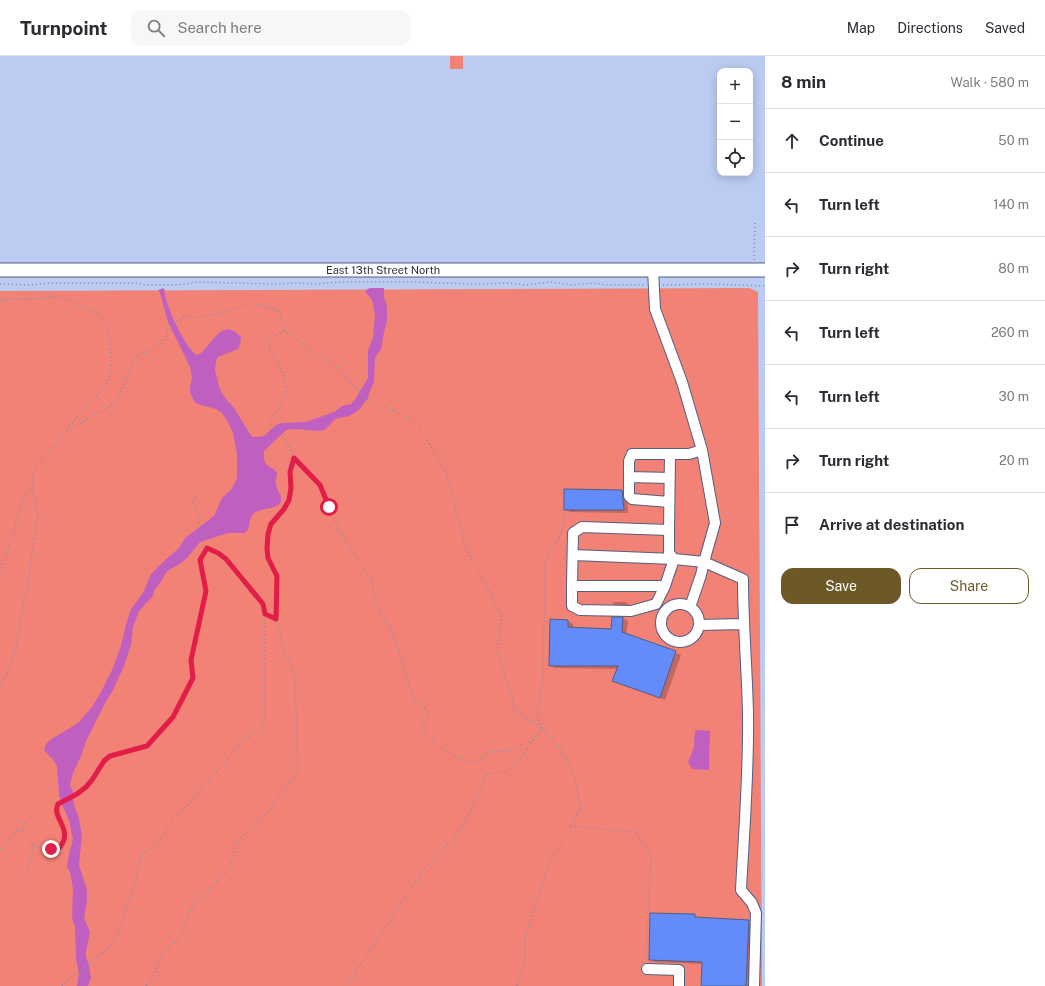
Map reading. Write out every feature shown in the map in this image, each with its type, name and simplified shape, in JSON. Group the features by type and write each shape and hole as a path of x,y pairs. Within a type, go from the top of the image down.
{"main road":[{"name":"East 13th Street North","path":"0,270 759,270"}],"lane":[{"path":"653,270 655,310 682,382 702,450 715,523 701,575 690,606"},
{"path":"669,502 632,499 629,496 629,461 632,454 689,454 702,450"},
{"path":"670,454 668,553 674,559"},
{"path":"629,477 670,478"},
{"path":"669,530 582,527 573,533 572,606 580,610 631,611 656,604 665,586 674,559"},
{"path":"573,555 674,559 704,562 743,579 743,624 748,713 741,890 752,902 755,908 754,986"},
{"path":"572,586 665,586"},
{"path":"678,604 690,606 695,610 698,616 699,625 696,634 686,641 674,641 668,638 664,633 662,628 663,615 672,606 678,604"},
{"path":"699,625 743,624"},
{"path":"647,969 679,970 678,986"}],"path":[{"path":"755,221 759,270"},
{"path":"0,284 31,285 47,283 137,283 144,285 197,282 231,284 314,284 343,282 525,284 551,282 571,285 594,283 620,285 709,284 765,286"},
{"path":"0,301 12,298 27,300 54,297 64,298 99,314 105,319 109,337 110,373 106,386 46,453 33,474 32,486 38,517 27,588 13,660 0,687"},
{"path":"64,434 113,404 120,394 135,357 161,345 166,337 168,328 185,316 201,318 254,303 279,311 284,330 337,368 370,402 395,411 418,424 446,473 466,548 502,617 497,650 516,712 542,728 560,747 575,776 581,807 549,863 526,939 525,961 517,986"},
{"path":"284,330 270,340 269,351 280,366 285,380 287,393 269,422 286,441 294,458 320,485 339,529 373,584 374,600 396,640 413,700 430,712 422,728 439,747 461,759 476,762 491,752 506,751 534,740"},
{"path":"146,986 152,979 161,956 179,939 193,906 230,868 238,841 268,812 298,771 295,677 284,649 276,619 277,576 268,558 267,549 268,534 271,524 284,509 289,500 291,488 290,472 294,458"},
{"path":"0,572 17,518 27,493 32,486"},
{"path":"62,986 108,949 117,935 132,892 142,855 162,838 175,816 197,797 205,784 227,760 236,746 255,733 264,722 265,614 263,604 226,559 207,548 199,526 193,502 198,492"},
{"path":"542,728 537,714 543,679 545,562 548,553 561,535 564,523 564,510"},
{"path":"34,847 60,847 65,838 64,827 58,815 58,804 77,794 92,780 104,761 110,756 147,746 173,717 193,678 191,660 206,591 200,560 207,548"},
{"path":"265,614 276,619"},
{"path":"347,986 423,870 464,825 488,774 508,772 522,758 542,728"},
{"path":"23,831 25,823"},
{"path":"571,826 635,832 649,851 651,858 646,954 647,969"},
{"path":"0,849 17,830 23,831 34,847"},
{"path":"26,874 34,847"}],"shaded area":[{"path":"450,56 463,56 463,69 450,69"},
{"path":"164,288 167,304 181,335 192,351 197,355 201,353 223,330 234,331 241,337 238,349 218,357 215,370 220,390 253,437 264,436 276,425 282,423 306,422 334,412 342,406 351,404 368,378 368,351 373,337 375,316 373,303 366,293 366,290 370,288 384,288 384,297 387,307 387,321 381,350 375,359 374,382 368,398 360,409 349,416 335,419 326,429 320,431 293,429 286,430 264,451 265,463 277,472 276,482 281,497 280,503 274,507 260,510 253,514 250,519 248,530 244,533 228,533 200,542 188,557 165,574 154,591 153,596 139,611 133,627 131,645 124,666 86,741 73,773 70,785 73,792 74,805 82,834 79,865 87,890 84,918 90,932 86,957 91,978 88,986 77,986 79,973 76,959 75,926 72,918 73,889 70,872 67,867 73,839 69,820 59,795 57,767 55,762 44,750 46,744 50,740 78,723 92,707 112,670 120,649 131,609 143,593 151,574 179,548 185,538 214,516 222,498 231,490 237,478 237,454 233,433 228,422 222,413 216,409 197,404 190,392 192,377 190,367 168,322 158,290"},
{"path":"749,288 758,292 762,986 0,986 0,291"},
{"path":"695,731 710,731 709,770 692,769 688,762 694,747"}],"building":[{"path":"564,489 622,490 624,510 564,510"},
{"path":"612,617 623,617 622,632 676,651 660,698 612,681 618,666 549,666 550,619 568,620 568,627 611,629"},
{"path":"650,913 695,914 695,917 749,920 746,986 701,986 702,962 649,960"}],"route":[{"path":"51,849 60,847 65,838 64,827 58,815 58,804 77,794 86,787 104,761 110,756 123,751 147,746 173,717 193,678 191,660 206,591 200,560 207,548 226,559 263,604 265,614 276,619 277,576 268,558 268,534 271,524 284,509 289,500 291,488 290,472 294,458 320,485 329,507"}]}
